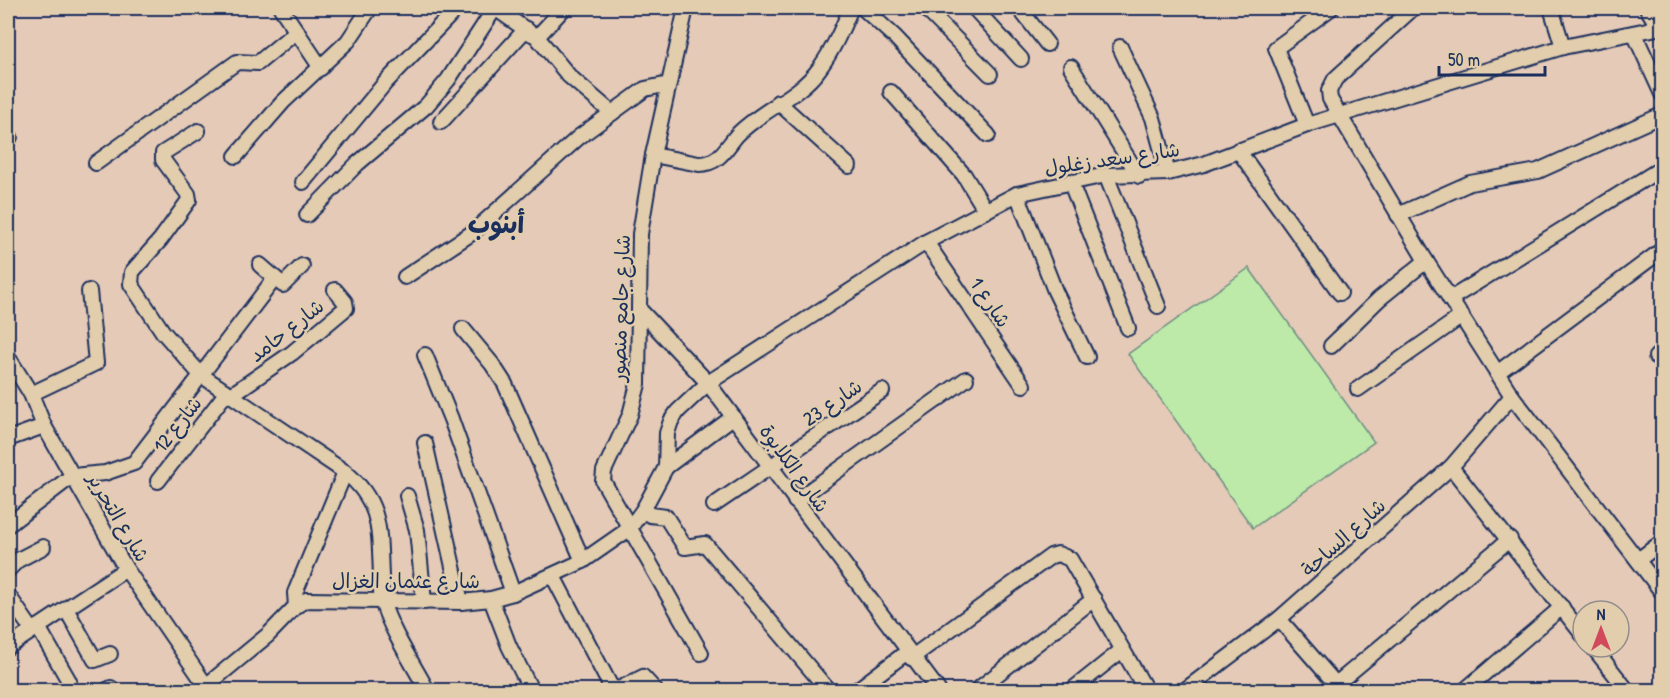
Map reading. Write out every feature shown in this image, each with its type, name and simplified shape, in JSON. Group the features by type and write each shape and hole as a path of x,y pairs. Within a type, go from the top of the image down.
{"street":[{"path":"281,8 321,68"},
{"path":"236,156 258,128 348,41 370,8"},
{"path":"303,182 386,83 457,8"},
{"path":"307,215 357,164 426,106 448,80 495,8 531,33 569,76 612,113"},
{"path":"441,122 531,33 564,8"},
{"name":"شارع جامع منصور","path":"686,8 653,155 640,234 637,395 603,476 603,486 701,654"},
{"path":"653,155 699,164 714,162 746,127 818,70 835,44 851,8"},
{"path":"863,8 896,37 988,135"},
{"path":"926,8 990,74"},
{"path":"974,8 1021,59"},
{"path":"1019,8 1047,44"},
{"path":"1307,125 1276,48 1331,8"},
{"path":"1413,8 1335,79 1329,92 1330,99 1426,261 1512,396 1662,592"},
{"path":"1551,8 1563,47"},
{"path":"1647,8 1661,27"},
{"name":"شارع سعد زغلول","path":"708,383 926,242 1017,194 1106,175 1139,176 1168,173 1204,164 1307,125 1563,47 1661,27"},
{"path":"96,164 237,62 256,64 297,31"},
{"path":"1634,33 1662,94"},
{"path":"1120,47 1153,118 1168,173"},
{"path":"1071,67 1139,176"},
{"path":"405,277 472,233 572,143 612,113 645,89 669,84"},
{"path":"891,92 964,175 986,211"},
{"path":"778,102 849,166"},
{"path":"1398,215 1470,183 1538,171 1662,115"},
{"path":"198,131 163,153 163,160 188,194 189,200 161,239 132,272 130,280 163,332 201,375 359,483 376,514 382,602 427,690"},
{"path":"1238,150 1340,293"},
{"path":"1450,299 1662,168"},
{"path":"1106,175 1158,306"},
{"path":"1070,181 1128,328"},
{"path":"1017,194 1055,291 1087,357"},
{"name":"شارع 1","path":"926,242 1023,385"},
{"path":"1497,373 1662,250"},
{"path":"1331,346 1372,305 1426,261"},
{"path":"260,265 285,285 302,266"},
{"path":"8,525 72,476 105,473 134,463 275,278"},
{"name":"شارع حامد","path":"229,394 292,352 346,308 345,302 335,290"},
{"path":"31,394 96,363 89,291"},
{"name":"شارع الكلابوة","path":"639,309 708,383 909,655 938,690"},
{"path":"1358,389 1462,316"},
{"path":"463,328 505,384 583,561"},
{"path":"424,355 451,419 513,593"},
{"name":"شارع التحرير","path":"8,357 31,394 44,426 126,569 207,688"},
{"path":"795,501 966,379"},
{"name":"شارع عثمان الغزال","path":"296,606 312,600 461,602 491,599 513,593 583,561 629,529 643,510 666,468 667,433 671,421 678,411 708,383"},
{"name":"شارع 23","path":"714,505 882,391"},
{"name":"شارع 12","path":"158,481 229,394"},
{"name":"شارع الساحة","path":"1185,690 1279,619 1451,466 1512,396"},
{"path":"666,468 733,417"},
{"path":"8,439 44,426"},
{"path":"425,443 461,602"},
{"path":"1451,466 1571,619"},
{"path":"207,688 268,635 296,606 295,593 345,472"},
{"path":"407,496 417,530 424,602"},
{"path":"643,510 666,517 685,547 705,544 828,690"},
{"path":"1279,619 1335,688 1510,539"},
{"path":"1638,560 1662,542"},
{"path":"8,570 18,560 43,546"},
{"path":"857,690 1051,556 1058,554 1070,559 1146,690"},
{"path":"8,647 126,569"},
{"path":"553,576 614,690 643,677 655,690"},
{"path":"8,595 35,629 69,681"},
{"path":"491,599 509,646 531,690"},
{"path":"977,690 1094,599"},
{"path":"1466,690 1562,607"},
{"path":"66,609 95,660 110,654"},
{"path":"1072,690 1122,650"},
{"path":"1602,659 1627,690"}],"green space":[{"path":"1249,268 1374,442 1253,528 1128,354"}],"district":[{"name":"أبنوب","path":"496,223"}]}
